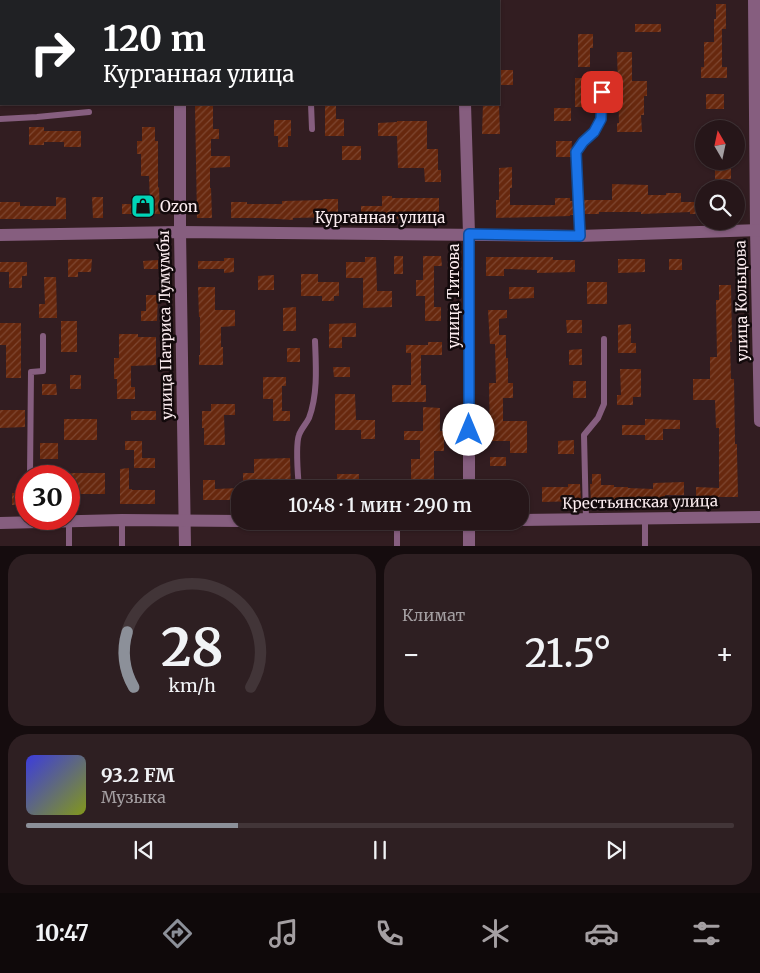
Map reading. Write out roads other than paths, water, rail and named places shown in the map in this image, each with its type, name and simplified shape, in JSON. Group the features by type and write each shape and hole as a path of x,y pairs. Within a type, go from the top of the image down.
{"street":[{"name":"улица Кольцова","path":"754,0 760,421"},
{"name":"улица Патриса Лумумбы","path":"180,105 185,546"},
{"name":"улица Титова","path":"465,105 469,234 469,480"},
{"name":"Курганная улица","path":"0,235 180,232 580,236 758,230"},
{"name":"Крестьянская улица","path":"529,520 760,517"},
{"path":"80,522 231,521"},
{"path":"0,523 15,522"},
{"path":"469,530 469,546"}],"lane":[{"path":"580,236 576,152 594,132 601,119 602,92"},
{"path":"311,105 312,129"},
{"path":"0,119 89,112"},
{"path":"30,465 31,372 43,372 43,336"},
{"path":"586,519 584,435 598,418 604,404 604,339"},
{"path":"299,480 297,451 299,434 308,419 313,404 316,378 315,341"},
{"path":"645,519 645,546"},
{"path":"122,520 122,546"},
{"path":"69,530 69,546"},
{"path":"397,530 397,546"}],"place":[{"name":"Ozon","path":"143,206"}]}
